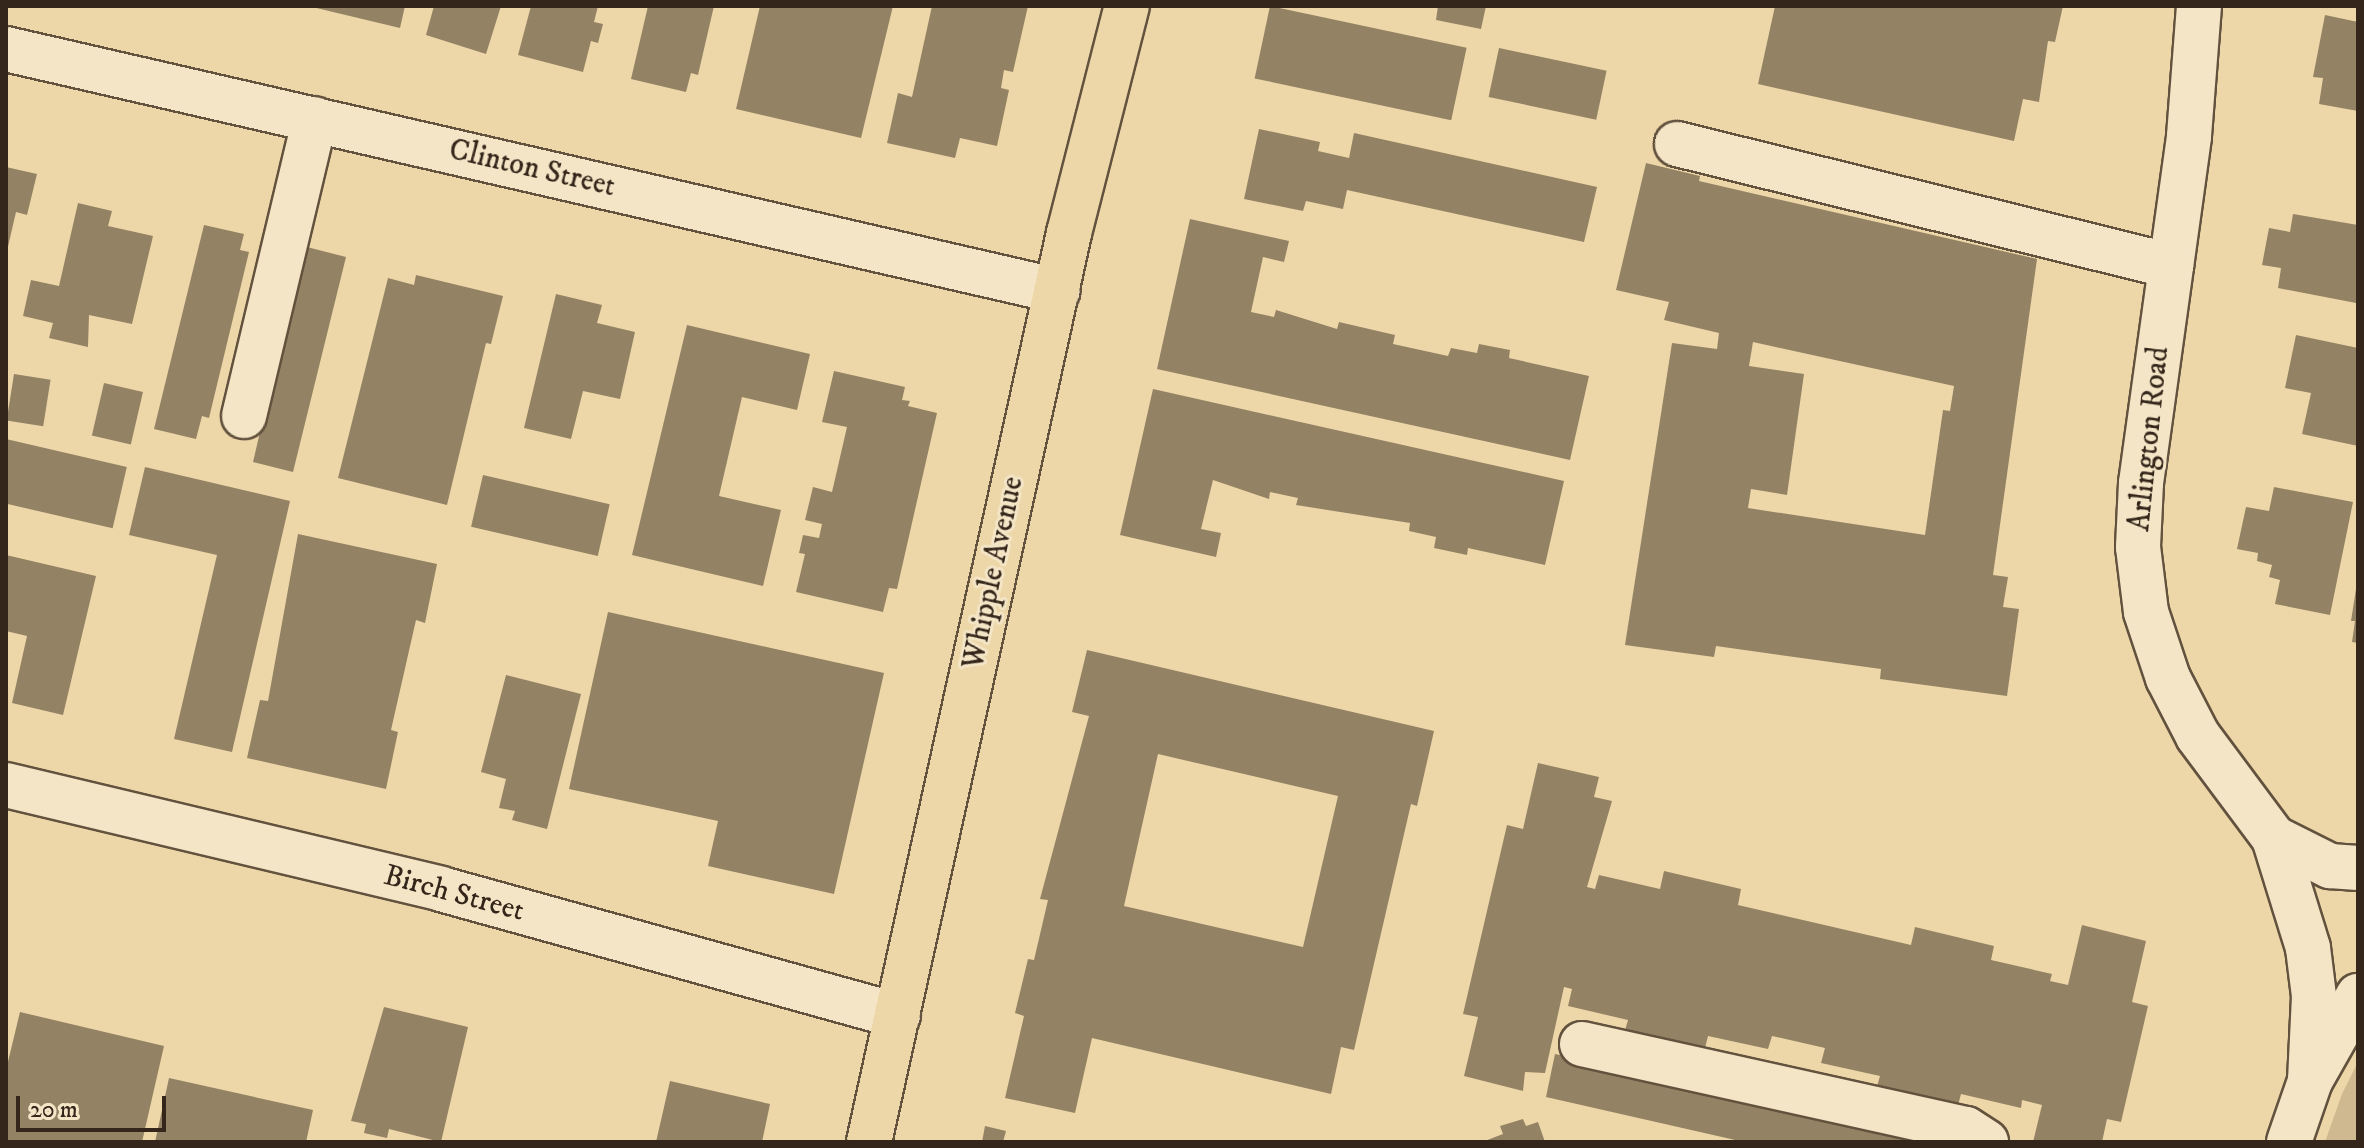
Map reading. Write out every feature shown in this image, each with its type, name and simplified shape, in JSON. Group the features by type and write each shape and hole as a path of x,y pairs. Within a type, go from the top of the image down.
{"main road":[{"name":"Whipple Avenue","path":"869,1142 1058,291 1127,6"}],"street":[{"name":"Arlington Road","path":"2199,6 2171,266 2141,483 2138,547 2146,612 2168,678 2198,736 2274,838 2308,948 2314,996 2310,1081"},
{"name":"Clinton Street","path":"6,49 1058,291"},
{"path":"244,416 315,119"},
{"path":"1677,144 2171,266"},
{"name":"Birch Street","path":"6,785 441,889 898,1016"},
{"name":"Arlington Road","path":"2274,838 2330,866 2358,868"},
{"path":"2289,1142 2310,1081 2358,996"},
{"path":"1582,1044 1966,1129 1986,1142"}],"shaded area":[{"path":"2358,1062 2358,1142 2325,1142 2342,1094"}],"building":[{"path":"308,6 405,6 400,28"},
{"path":"434,6 501,6 486,54 426,35"},
{"path":"531,6 598,6 594,22 603,24 598,43 591,41 583,72 518,55"},
{"path":"648,6 714,6 698,75 691,73 686,92 631,79"},
{"path":"760,6 893,6 861,138 736,109"},
{"path":"932,6 1028,6 1013,72 1004,70 1001,88 1009,90 997,146 960,138 955,158 887,143 898,93 912,97"},
{"path":"1270,6 1467,48 1451,120 1255,78"},
{"path":"1438,6 1486,6 1481,29 1436,20"},
{"path":"1775,6 2063,6 2055,42 2048,41 2039,102 2023,99 2014,141 1758,84"},
{"path":"2325,15 2358,22 2358,111 2319,104 2323,78 2313,77"},
{"path":"1499,48 1607,71 1596,120 1489,97"},
{"path":"1259,129 1320,142 1318,151 1349,158 1354,133 1597,187 1584,242 1347,190 1343,209 1306,201 1303,211 1244,199"},
{"path":"1646,163 1700,176 1699,181 2037,259 1993,575 2008,577 2003,607 2019,609 2007,696 1880,679 1881,669 1716,646 1714,657 1625,645 1672,343 1717,349 1719,333 1664,320 1669,302 1616,290","holes":["1753,342 1954,386 1950,411 1943,410 1925,535 1748,508 1751,489 1787,495 1804,374 1749,366"]},
{"path":"6,167 37,174 27,215 16,212 7,251"},
{"path":"78,203 112,211 108,226 153,236 132,324 89,315 88,347 49,338 53,323 23,316 31,280 59,286"},
{"path":"2293,214 2358,225 2356,303 2278,288 2281,268 2262,265 2269,228 2290,232"},
{"path":"1190,219 1289,241 1284,262 1263,257 1251,312 1274,317 1276,310 1337,329 1339,322 1395,335 1393,344 1448,356 1451,348 1477,353 1479,344 1510,350 1509,358 1589,376 1570,460 1157,369"},
{"path":"204,225 244,234 240,250 249,252 209,418 202,416 196,439 154,429"},
{"path":"303,246 346,257 293,472 253,462 260,432 253,430"},
{"path":"416,275 503,296 491,344 486,343 447,505 338,478 388,278 414,285"},
{"path":"556,294 602,305 597,323 635,332 620,399 583,391 571,439 524,428"},
{"path":"687,325 810,354 797,410 742,397 719,496 781,510 763,586 632,555"},
{"path":"2296,335 2358,348 2358,446 2302,434 2311,393 2285,388"},
{"path":"834,371 905,387 902,400 910,401 908,406 937,413 897,589 889,588 883,612 796,592 805,554 799,553 803,535 819,538 822,524 805,520 813,487 832,492 847,427 822,422"},
{"path":"14,374 51,380 43,426 7,420"},
{"path":"104,383 143,392 131,445 92,436"},
{"path":"1153,389 1564,481 1545,565 1468,548 1467,555 1434,548 1436,537 1409,531 1410,523 1296,505 1298,498 1270,492 1269,499 1213,480 1201,529 1221,533 1216,557 1120,535"},
{"path":"6,439 127,467 113,528 6,504"},
{"path":"145,467 290,501 232,752 174,739 217,555 129,535"},
{"path":"483,475 610,504 598,556 471,527"},
{"path":"2274,487 2353,502 2330,615 2275,604 2280,580 2269,577 2272,565 2257,561 2258,553 2237,549 2246,507 2269,511"},
{"path":"298,534 437,564 425,623 416,620 391,730 398,732 386,789 247,758 260,700 268,701"},
{"path":"6,555 96,576 63,715 12,703 27,636 6,631"},
{"path":"2356,589 2358,643 2352,642 2355,621 2351,621"},
{"path":"608,612 884,673 834,894 708,866 718,821 569,789"},
{"path":"1087,650 1434,731 1417,806 1411,804 1354,1050 1341,1047 1331,1094 1092,1038 1075,1113 1005,1098 1024,1016 1015,1013 1028,959 1034,960 1048,900 1040,899 1089,716 1072,712","holes":["1158,754 1338,796 1303,947 1124,906"]},
{"path":"506,675 581,694 547,829 512,820 515,811 499,808 506,779 481,772"},
{"path":"1538,763 1599,777 1594,797 1612,801 1587,887 1595,889 1599,875 1660,889 1664,871 1741,889 1738,905 1911,945 1915,927 1994,946 1991,960 2052,974 2050,981 2068,985 2082,925 2146,941 2132,1002 2148,1006 2121,1122 2107,1119 2102,1142 2033,1142 2042,1105 2022,1100 2021,1108 1961,1094 1957,1109 1876,1090 1880,1076 1821,1063 1825,1048 1772,1036 1768,1049 1708,1036 1704,1052 1624,1034 1628,1020 1568,1006 1572,989 1564,987 1545,1073 1525,1072 1523,1091 1464,1076 1478,1017 1463,1014 1507,825 1523,829"},
{"path":"384,1007 468,1027 441,1142 389,1129 387,1138 364,1133 366,1124 351,1121"},
{"path":"20,1012 164,1046 142,1142 6,1142 6,1070"},
{"path":"1555,1054 1941,1141 1744,1142 1546,1097"},
{"path":"169,1078 313,1110 306,1142 155,1142"},
{"path":"670,1081 770,1104 762,1142 656,1142"},
{"path":"1523,1119 1526,1126 1538,1122 1545,1142 1482,1142 1503,1134 1500,1126"},
{"path":"985,1126 1006,1131 1003,1142 982,1142"}]}
